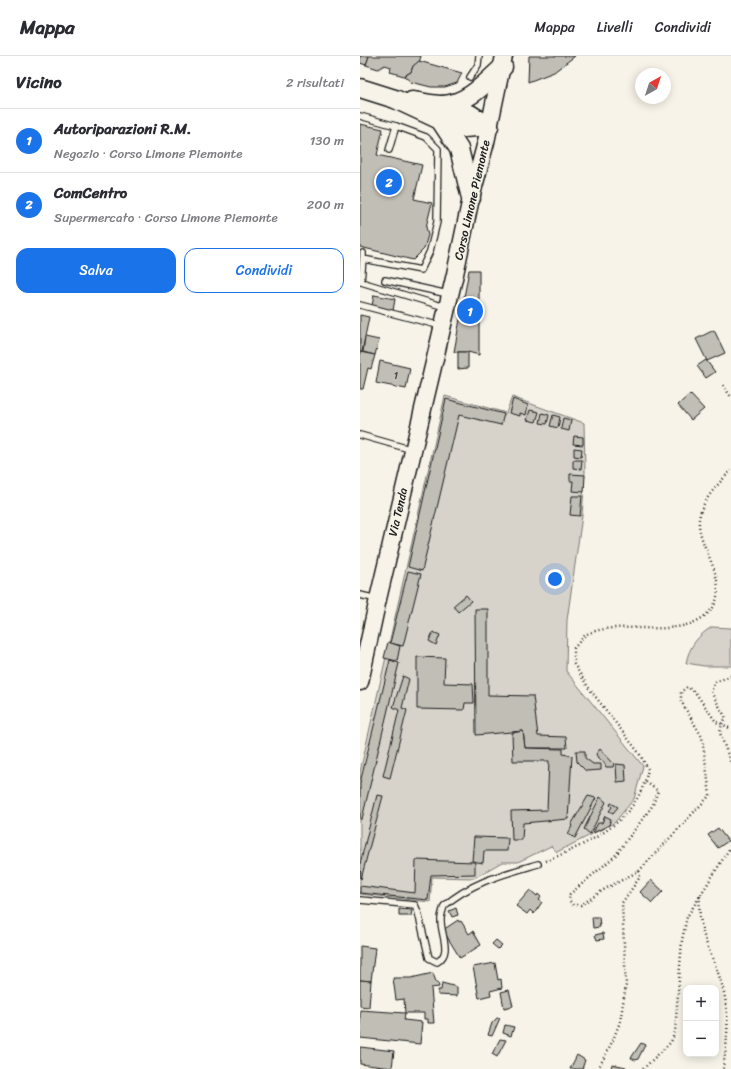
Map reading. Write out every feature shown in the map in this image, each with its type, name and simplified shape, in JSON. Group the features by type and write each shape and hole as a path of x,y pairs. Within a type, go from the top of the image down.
{"main road":[{"path":"442,113 472,94 504,61"},
{"name":"Corso Limone Piemonte","path":"439,343 471,198 504,61"},
{"path":"360,88 442,113 470,114 489,126"},
{"path":"442,113 459,149 471,198"},
{"name":"Via Tenda","path":"360,682 378,599 439,343"}],"lane":[{"path":"470,77 478,65 478,56"},
{"path":"360,116 396,126 426,137 438,149 437,222 430,251 421,270 363,256 361,282 449,301"},
{"path":"389,150 396,126"},
{"path":"385,280 449,301"},
{"path":"360,305 443,327"},
{"path":"360,435 413,450"},
{"path":"360,595 378,599"},
{"path":"360,900 414,905 418,912 429,958 437,962 443,959 446,953 441,918 444,906 474,885 496,876 538,864"}],"path":[{"path":"724,385 731,397"},
{"path":"538,864 566,852 614,826 638,799 646,782 648,769 639,753 588,687 574,664 574,648 586,635 606,630 692,625 704,618 713,608 718,595 718,578 716,566 702,535 699,521 701,510 710,495 731,470"},
{"path":"731,676 715,682 711,692 724,712 726,718 722,724 720,733 731,764"},
{"path":"646,782 658,791 653,805 615,856 570,894 569,900 574,905 581,905 605,888 639,871 710,795 702,737 681,701 681,692 686,687 695,692 716,722 731,729"},
{"path":"643,1069 671,1042 675,1032 682,940 687,917 731,846"},
{"path":"598,1069 614,1040 620,1022 626,985 622,903 640,877 639,871"},
{"path":"700,894 699,909 702,933 723,992 728,1027 723,1069"}],"shaded area":[{"path":"445,396 506,413 512,397 584,423 585,472 582,516 567,620 566,671 643,766 634,799 614,823 557,852 551,846 518,862 502,862 474,878 432,877 430,902 360,894 360,772"},
{"path":"712,627 731,628 731,666 704,666 686,663 689,652 695,642 702,634"}],"building":[{"path":"360,56 369,56 366,65 360,63"},
{"path":"369,56 421,56 419,63 413,66 411,72 404,76 390,72 391,67 385,65 378,69 366,65"},
{"path":"529,56 575,56 554,72 528,82"},
{"path":"419,61 462,73 457,83 445,87 431,87 411,82 404,76 411,72 413,66"},
{"path":"360,124 383,129 377,155 422,165 414,199 432,203 426,227 428,235 424,249 413,260 360,247"},
{"path":"469,270 479,270 479,355 468,352 454,352"},
{"path":"374,295 395,299 393,311 372,306"},
{"path":"360,315 369,317 362,352 360,352"},
{"path":"714,330 725,353 707,361 696,339"},
{"path":"365,337 379,340 375,355 363,352"},
{"path":"360,352 375,355 371,369 368,368 363,389 360,389"},
{"path":"458,352 468,352 468,368 458,369"},
{"path":"706,360 715,372 706,378 697,366"},
{"path":"380,361 410,368 406,389 376,383"},
{"path":"690,394 704,409 691,420 678,405"},
{"path":"446,399 504,414 501,425 459,415 422,571 408,567"},
{"path":"513,399 528,405 526,415 520,413 520,416 509,413"},
{"path":"530,410 539,412 536,422 527,420"},
{"path":"542,413 549,415 547,424 540,423"},
{"path":"553,415 560,417 558,428 550,426"},
{"path":"563,418 571,420 569,431 561,429"},
{"path":"574,436 583,437 583,445 573,444"},
{"path":"574,448 582,449 581,457 574,456"},
{"path":"573,460 582,460 581,469 573,468"},
{"path":"570,474 585,475 584,492 572,491 573,481 570,481"},
{"path":"572,496 582,496 580,516 570,515"},
{"path":"408,571 421,574 403,646 390,643"},
{"path":"466,595 471,601 458,612 453,606"},
{"path":"475,609 488,609 488,695 533,696 538,736 566,737 567,748 525,748 523,731 476,735"},
{"path":"433,632 440,635 436,645 429,641"},
{"path":"388,642 400,646 397,661 384,658"},
{"path":"417,657 445,658 444,683 473,684 474,703 465,703 464,710 417,709"},
{"path":"390,660 399,663 362,819 360,819 360,783"},
{"path":"403,676 409,679 402,708 407,710 390,778 383,776 399,710 393,707"},
{"path":"523,731 525,748 563,749 563,754 572,756 568,819 523,823 522,840 512,840 511,811 547,810 549,761 513,761 512,733"},
{"path":"600,749 614,764 613,767 606,767 604,762 598,758 596,754"},
{"path":"576,751 585,751 585,758 593,764 601,764 601,770 586,771 577,762"},
{"path":"616,764 625,765 626,781 617,782"},
{"path":"377,795 383,796 361,879 360,864"},
{"path":"588,796 596,798 575,838 568,834 572,826 571,825"},
{"path":"600,797 606,802 590,834 584,829"},
{"path":"611,803 618,807 613,813 609,811 612,807 610,805"},
{"path":"605,816 611,819 609,825 593,833 598,823 602,823"},
{"path":"718,828 728,841 718,848 708,835"},
{"path":"474,837 508,838 507,851 484,851 483,863 472,861"},
{"path":"416,860 475,862 475,874 431,875 428,900 360,893 360,886 415,893"},
{"path":"651,880 663,891 652,903 640,892"},
{"path":"530,890 537,896 538,894 541,897 539,900 542,902 534,914 530,910 527,914 516,906"},
{"path":"456,908 458,915 452,917 449,911"},
{"path":"399,909 412,910 411,916 399,916"},
{"path":"592,917 599,917 600,927 593,928"},
{"path":"458,920 459,922 461,921 469,934 473,931 481,945 460,958 443,930"},
{"path":"603,933 604,939 597,940 595,935"},
{"path":"496,940 502,945 498,949 492,944"},
{"path":"360,946 375,948 371,981 360,980"},
{"path":"495,963 498,980 501,979 502,988 490,991 491,995 479,998 473,967"},
{"path":"433,973 439,987 431,988 434,1023 428,1023 428,1019 424,1019 424,1013 405,1013 404,999 396,1000 393,978 411,978"},
{"path":"360,980 371,981 369,1007 360,1006"},
{"path":"442,983 457,987 457,996 438,995 438,990 441,990"},
{"path":"509,990 513,1006 504,1008 501,992"},
{"path":"360,1010 405,1013 404,1020 422,1022 420,1044 360,1038"},
{"path":"497,1018 500,1018 492,1036 488,1035 492,1023"},
{"path":"505,1025 514,1027 511,1036 503,1033"},
{"path":"500,1039 506,1040 497,1057 492,1054"},
{"path":"641,1043 645,1045 638,1059 635,1060 631,1058"},
{"path":"360,1047 394,1051 392,1068 360,1064"},
{"path":"577,1055 585,1060 582,1069 570,1069"},
{"path":"612,1064 626,1067 625,1069 611,1069"}],"place":[{"name":"ComCentro","path":"389,182"},
{"name":"Autoriparazioni R.M.","path":"470,311"}]}
